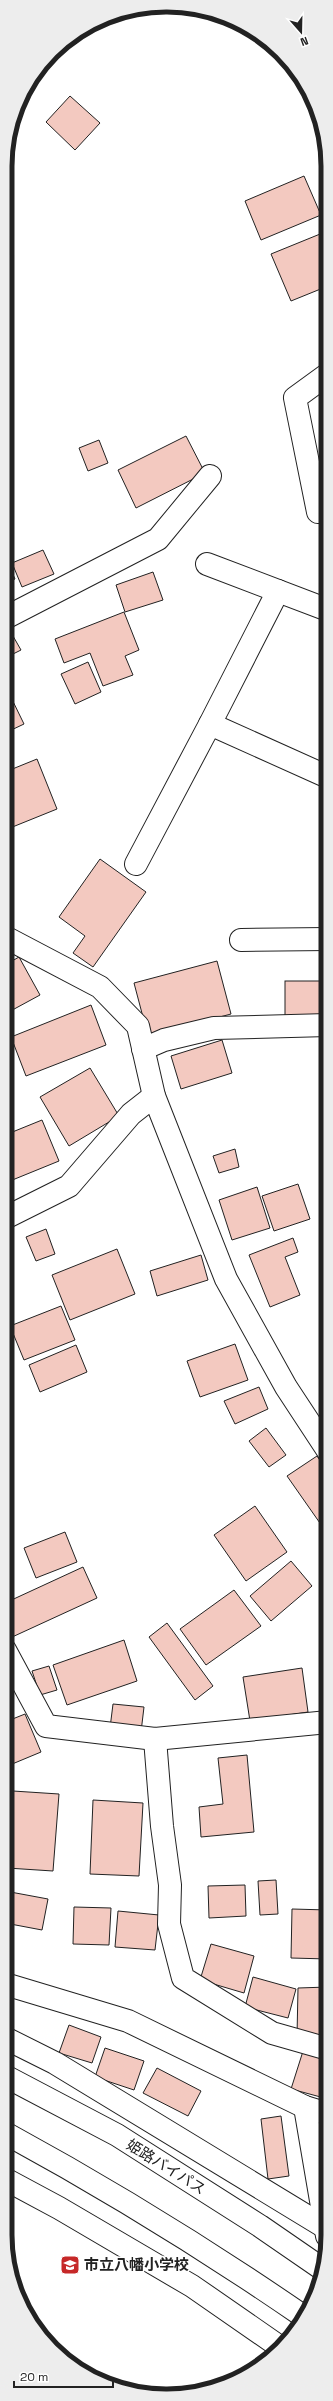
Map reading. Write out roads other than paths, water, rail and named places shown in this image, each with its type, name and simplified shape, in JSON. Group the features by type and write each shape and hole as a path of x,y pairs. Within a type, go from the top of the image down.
{"main road":[{"path":"318,512 295,398 321,379"},
{"path":"12,614 158,539 210,476"},
{"path":"207,564 321,607"},
{"path":"136,864 278,591"},
{"path":"210,724 321,774"},
{"path":"241,940 321,939"},
{"path":"12,941 100,987 138,1026 154,1096 226,1279 286,1387 321,1440"},
{"path":"143,1049 164,1040 214,1028 321,1025"},
{"path":"12,1214 69,1186 131,1114 154,1096"},
{"path":"12,1678 46,1726 155,1740 321,1723"},
{"path":"155,1740 162,1826 170,1885 169,1924 183,1978 272,2033 321,2047"},
{"path":"12,1986 128,2020 305,2106 321,2112"},
{"path":"12,2041 56,2063 321,2227"},
{"name":"姫路バイパス","path":"12,2080 117,2135 260,2226 318,2266"},
{"path":"305,2106 321,2197"},
{"path":"12,2137 90,2179 228,2264 299,2313"},
{"path":"12,2183 59,2208 192,2286 276,2344"}],"place":[{"name":"市立八幡小学校","path":"70,2265"}]}
